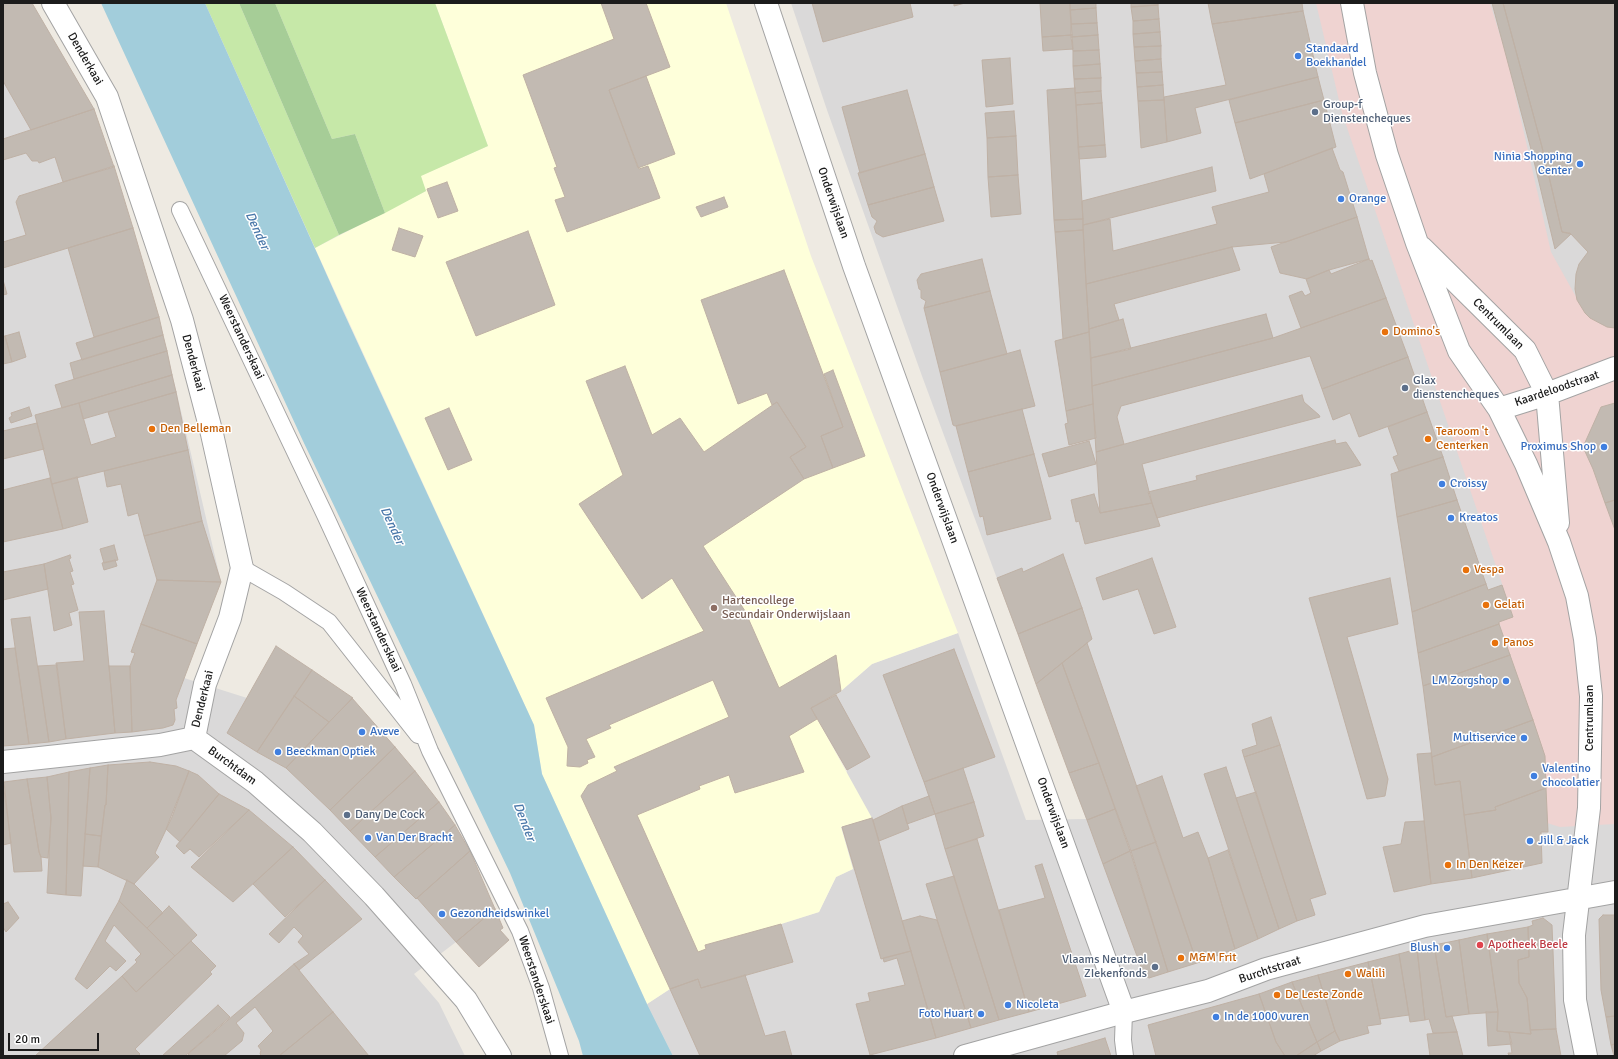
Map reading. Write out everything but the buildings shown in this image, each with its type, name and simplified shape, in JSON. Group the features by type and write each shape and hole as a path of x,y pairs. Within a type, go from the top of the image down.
{"street":[{"name":"Denderkaai","path":"53,3 107,97 179,312 212,434 242,568 230,618 205,684 194,738"},
{"name":"Onderwijslaan","path":"766,3 857,273 1124,1012"},
{"name":"Centrumlaan","path":"1352,3 1365,73 1387,155 1417,243 1459,351 1499,409 1526,464 1559,542 1577,596 1585,639 1591,696 1589,808 1574,935 1574,1000 1586,1056"},
{"name":"Centrumlaan","path":"1417,243 1525,350 1547,394 1559,542"},
{"name":"Kaardeloodstraat","path":"1499,409 1547,394 1615,368"},
{"path":"3,762 160,746 194,738"},
{"name":"Burchtdam","path":"194,738 255,782 312,832 374,896 466,1000 500,1056"},
{"name":"Burchtstraat","path":"965,1056 1124,1012 1208,991 1266,969 1425,926 1578,897 1615,892"}],"lane":[{"name":"Weerstanderskaai","path":"180,210 326,515 403,684 430,751 520,931 541,988 560,1056"},
{"path":"242,568 284,592 330,622 430,751"},
{"path":"1124,1012 1123,1040 1125,1056"}],"shaded area":[{"path":"3,3 32,3 94,109 133,228 159,317 221,582 184,678 247,698 276,646 352,698 395,747 468,852 503,928 500,930 509,940 479,967 456,942 414,974 439,1003 465,1056 3,1056"},
{"name":"Hartencollege Secundair Onderwijslaan","path":"435,3 726,3 811,256 958,633 872,664 841,691 811,708 872,818 841,827 853,869 836,877 819,912 781,924 792,962 701,988 697,979 670,989 647,1004 542,774 534,725 315,248 426,191 420,176 488,146"},
{"path":"791,3 1615,3 1615,1056 673,1056 647,1004 670,989 698,979 781,924 819,912 836,877 853,869 841,827 847,770 811,708 841,691 872,664 958,633 1026,820 1086,819 922,376 827,110"},
{"path":"1316,3 1490,3 1507,58 1551,252 1585,313 1600,324 1615,328 1615,403 1601,407 1583,447 1593,469 1615,530 1615,824 1560,827 1547,823 1545,756 1499,622 1513,616 1342,113"}],"green space":[{"path":"205,3 239,3 339,235 315,248"},
{"path":"239,3 275,3 332,139 355,134 385,213 339,235"},
{"path":"275,3 435,3 488,146 421,176 426,191 385,213 355,134 332,139"}],"water":[{"name":"Dender","path":"101,3 205,3 343,311 534,725 542,774 647,1004 673,1056 583,1056 579,1041 510,873 303,441"}],"place":[{"name":"Standaard Boekhandel","path":"1298,56"},
{"name":"Group-f Dienstencheques","path":"1315,112"},
{"name":"Ninia Shopping Center","path":"1580,164"},
{"name":"Orange","path":"1341,199"},
{"name":"Domino's","path":"1385,332"},
{"name":"Glax dienstencheques","path":"1405,388"},
{"name":"Den Belleman","path":"152,429"},
{"name":"Tearoom 't Centerken","path":"1428,439"},
{"name":"Proximus Shop","path":"1604,447"},
{"name":"Croissy","path":"1442,484"},
{"name":"Kreatos","path":"1451,518"},
{"name":"Vespa","path":"1466,570"},
{"name":"Gelati","path":"1486,605"},
{"name":"Hartencollege Secundair Onderwijslaan","path":"714,608"},
{"name":"Panos","path":"1495,643"},
{"name":"LM Zorgshop","path":"1506,681"},
{"name":"Aveve","path":"362,732"},
{"name":"Multiservice","path":"1524,738"},
{"name":"Beeckman Optiek","path":"278,752"},
{"name":"Valentino chocolatier","path":"1534,776"},
{"name":"Dany De Cock","path":"347,815"},
{"name":"Van Der Bracht","path":"368,838"},
{"name":"Jill & Jack","path":"1530,841"},
{"name":"In Den Keizer","path":"1448,865"},
{"name":"Gezondheidswinkel","path":"442,914"},
{"name":"Apotheek Beele","path":"1480,945"},
{"name":"Blush","path":"1447,948"},
{"name":"M&M Frit","path":"1181,958"},
{"name":"Vlaams Neutraal ZIekenfonds","path":"1155,967"},
{"name":"Walili","path":"1348,974"},
{"name":"De Leste Zonde","path":"1277,995"},
{"name":"Nicoleta","path":"1008,1005"},
{"name":"Foto Huart","path":"981,1014"},
{"name":"In de 1000 vuren","path":"1216,1017"}]}
